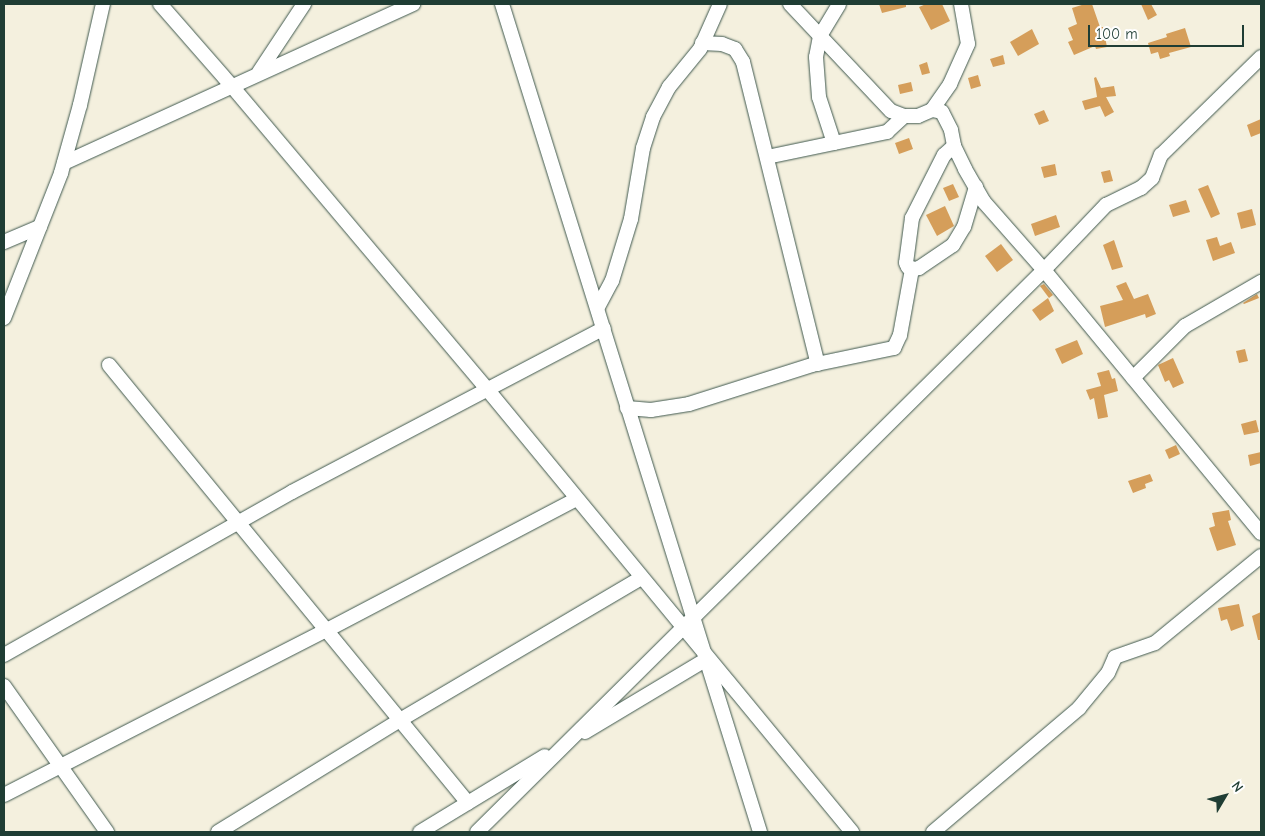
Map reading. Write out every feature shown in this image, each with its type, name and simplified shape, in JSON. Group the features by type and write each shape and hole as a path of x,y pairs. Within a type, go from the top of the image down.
{"street":[{"path":"4,318 64,163 103,4"},
{"path":"160,4 231,84 487,390 681,628 852,832"},
{"path":"259,72 304,4"},
{"path":"502,4 598,307 627,408 694,616 760,832"},
{"path":"598,307 612,281 631,219 643,148 653,117 669,87 702,43 720,4"},
{"path":"790,4 891,111 904,116 918,116 932,110 950,84 968,44 961,4"},
{"path":"834,143 820,98 816,57 820,36 840,4"},
{"path":"64,163 231,84 406,5"},
{"path":"702,43 722,44 734,49 743,62 818,364"},
{"path":"477,832 1044,270 1106,205 1141,188 1152,178 1161,155 1261,57"},
{"path":"932,110 942,112 951,130 954,146 984,202 1044,270 1261,534"},
{"path":"767,157 887,132 904,116"},
{"path":"912,269 906,263 912,218 944,155 954,146"},
{"path":"912,269 919,268 953,245 964,227 976,187"},
{"path":"4,242 40,227"},
{"path":"627,408 651,410 690,404 818,364 894,348 900,335 912,269"},
{"path":"1133,378 1185,326 1261,282"},
{"path":"4,656 292,492 604,328"},
{"path":"109,365 468,803"},
{"path":"4,795 327,630 576,499"},
{"path":"933,832 1079,708 1108,673 1115,657 1155,643 1261,556"},
{"path":"218,832 400,720 641,578"},
{"path":"420,832 706,658"},
{"path":"4,686 107,832"}],"building":[{"path":"879,4 906,4 906,7 882,13"},
{"path":"926,4 942,4 950,21 931,30 919,7"},
{"path":"1092,4 1100,27 1103,27 1107,47 1096,49 1095,46 1074,55 1068,42 1073,40 1068,28 1077,24 1072,8"},
{"path":"1141,4 1151,4 1157,15 1148,20"},
{"path":"1185,28 1191,47 1169,53 1170,56 1160,59 1158,52 1151,54 1148,43 1167,37 1166,34"},
{"path":"1032,29 1039,44 1018,56 1010,42"},
{"path":"1003,55 1005,64 993,67 990,59"},
{"path":"927,62 930,73 922,75 919,65"},
{"path":"978,75 981,86 971,89 968,78"},
{"path":"1096,77 1101,88 1114,86 1116,96 1106,97 1114,112 1105,117 1100,106 1085,110 1082,101 1097,97 1094,78"},
{"path":"911,82 913,91 900,94 898,85"},
{"path":"1044,110 1049,121 1039,125 1034,114"},
{"path":"1261,119 1261,133 1251,137 1247,125"},
{"path":"909,138 913,149 899,154 895,143"},
{"path":"1055,164 1057,175 1044,178 1041,167"},
{"path":"1110,170 1113,181 1104,183 1101,172"},
{"path":"953,184 959,197 949,201 943,188"},
{"path":"1208,185 1220,214 1211,218 1198,189"},
{"path":"1186,200 1190,212 1173,217 1169,205"},
{"path":"945,206 954,226 937,236 926,215"},
{"path":"1252,209 1256,225 1241,229 1237,213"},
{"path":"1056,215 1060,227 1035,236 1031,224"},
{"path":"1217,237 1220,246 1231,242 1235,253 1213,261 1206,240"},
{"path":"1114,240 1123,267 1112,270 1103,245"},
{"path":"1001,244 1013,260 997,272 985,256"},
{"path":"1126,282 1134,299 1148,294 1156,314 1146,318 1145,314 1105,327 1100,306 1123,300 1116,286"},
{"path":"1044,284 1053,295 1049,298 1040,286"},
{"path":"1257,294 1259,298 1243,303"},
{"path":"1048,298 1054,311 1040,321 1032,310"},
{"path":"1077,340 1083,354 1062,364 1055,349"},
{"path":"1245,349 1248,361 1239,363 1236,351"},
{"path":"1173,358 1184,383 1173,388 1169,380 1165,382 1158,365"},
{"path":"1109,370 1112,379 1115,378 1118,391 1104,395 1108,417 1098,419 1094,398 1090,400 1086,390 1101,386 1097,373"},
{"path":"1256,420 1259,432 1244,435 1241,424"},
{"path":"1176,445 1180,454 1169,459 1165,450"},
{"path":"1261,452 1261,463 1250,466 1248,455"},
{"path":"1150,474 1153,481 1145,484 1146,488 1133,493 1128,481"},
{"path":"1229,510 1231,520 1228,521 1236,545 1217,551 1209,528 1215,526 1212,513"},
{"path":"1239,604 1244,626 1231,631 1227,619 1221,621 1218,608"},
{"path":"1261,612 1261,640 1258,640 1252,616"}]}
